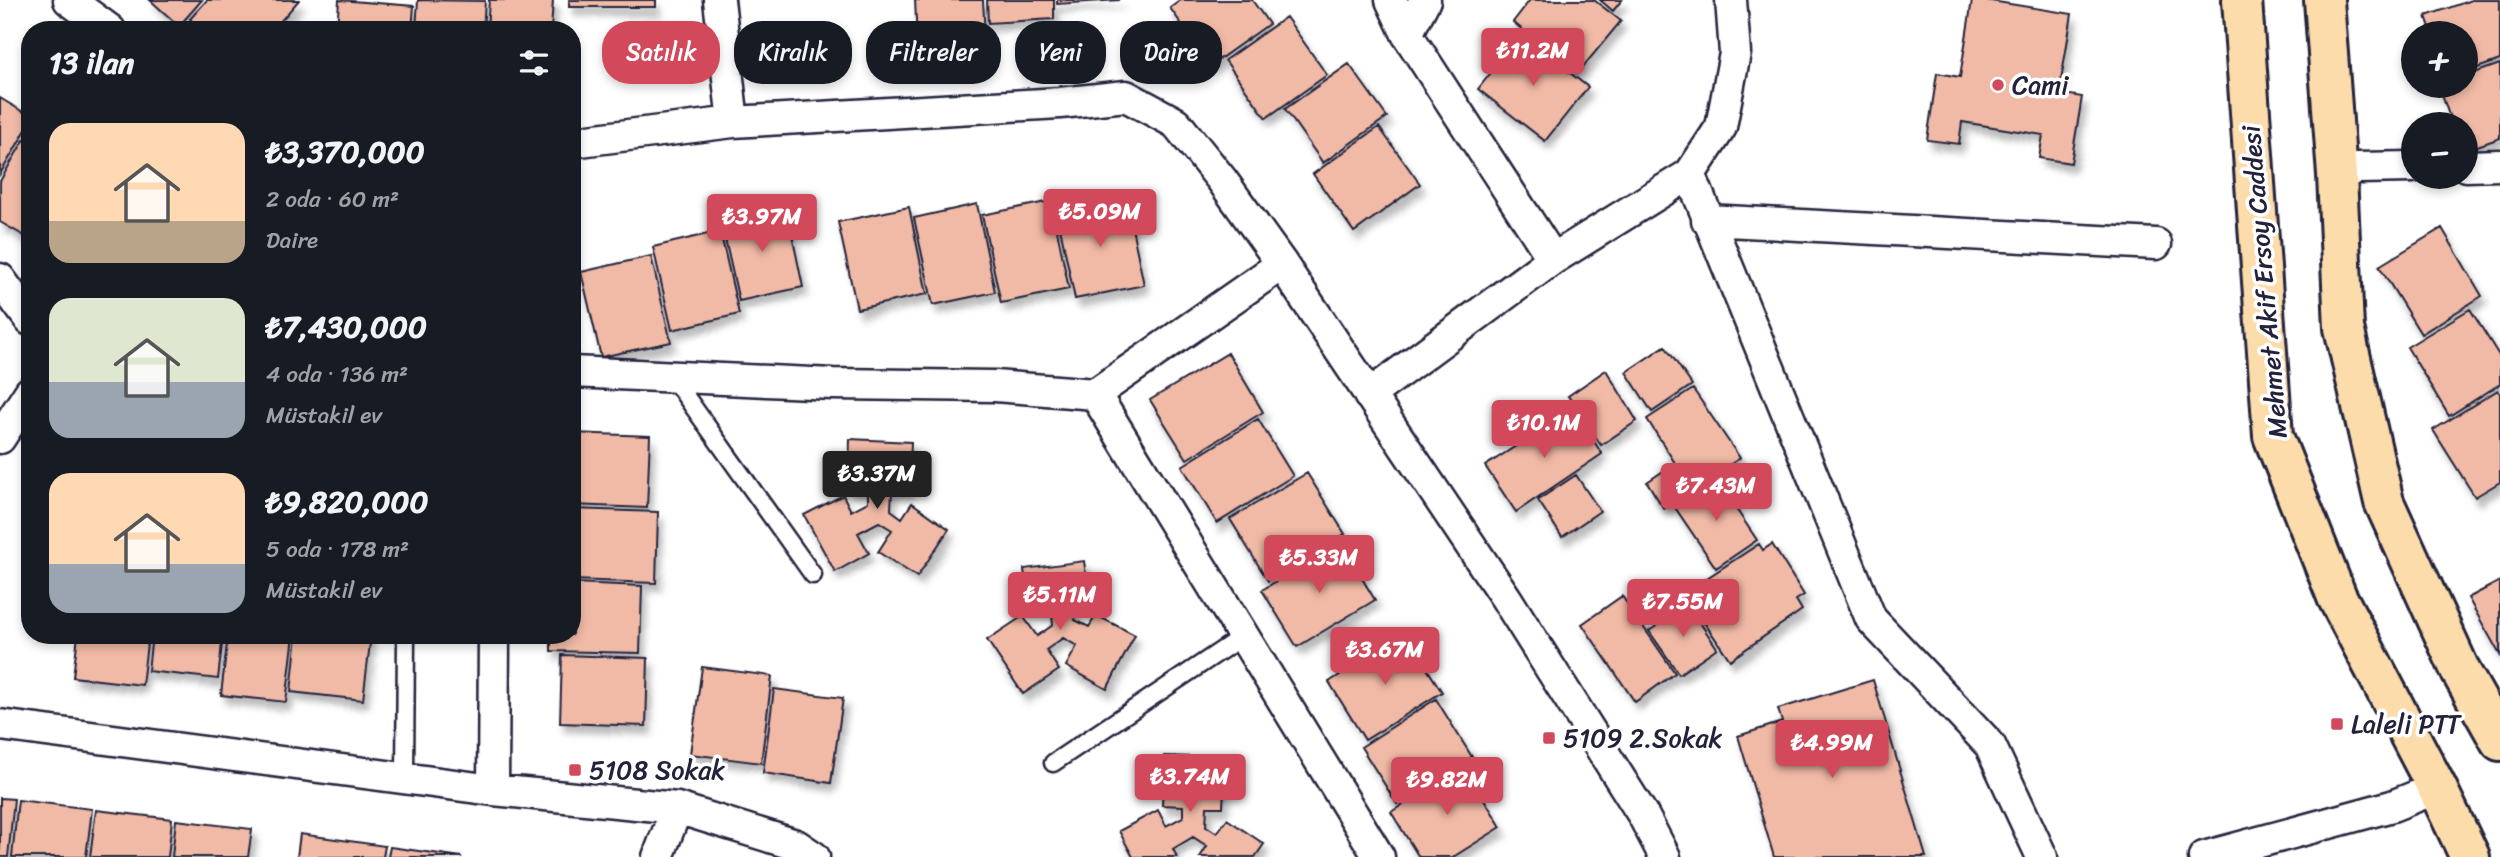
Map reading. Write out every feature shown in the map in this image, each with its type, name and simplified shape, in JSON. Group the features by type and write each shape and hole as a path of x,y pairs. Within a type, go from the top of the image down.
{"main road":[{"name":"Mehmet Akif Ersoy Caddesi","path":"2242,0 2273,436 2337,597 2470,857"},
{"path":"2324,0 2337,174 2344,328 2384,502 2461,672 2500,740"}],"street":[{"path":"69,0 98,21"},
{"path":"719,0 733,122"},
{"path":"1391,0 1407,34 1553,259"},
{"path":"1407,34 1425,0"},
{"path":"1369,395 1553,259 1690,174 1721,127 1735,53 1731,0"},
{"path":"581,141 733,122 1060,103 1126,96 1176,123 1222,180 1282,264 1506,598 1643,815 1665,857"},
{"path":"2478,166 2500,165"},
{"path":"2337,174 2357,168 2401,167"},
{"path":"1690,174 1871,618 1990,745 2042,857"},
{"path":"1707,220 2156,244"},
{"path":"581,372 833,384 995,386 1095,394 1282,264"},
{"path":"0,279 21,308"},
{"path":"1095,394 1379,857"},
{"path":"0,438 21,406"},
{"path":"493,790 494,644"},
{"path":"0,725 493,790 677,808 796,845 814,857"},
{"path":"2204,857 2392,806 2437,788"},
{"path":"658,857 677,808"},
{"path":"1639,857 1643,815"}],"lane":[{"path":"672,377 813,575"},
{"path":"1053,763 1243,636"},
{"path":"405,779 406,644"}],"building":[{"path":"150,0 202,0 183,21 173,21"},
{"path":"207,0 299,0 281,21 190,19"},
{"path":"339,0 414,6 413,21 338,21"},
{"path":"418,0 485,1 484,21 417,21"},
{"path":"489,0 553,0 552,21 488,21"},
{"path":"569,0 656,0 656,7 569,7"},
{"path":"915,0 983,0 984,21 916,21"},
{"path":"987,0 1054,0 1054,19 988,21"},
{"path":"1057,0 1120,0 1057,4"},
{"path":"1181,0 1252,0 1269,24 1222,57 1222,21 1179,21 1170,8"},
{"path":"1530,0 1594,0 1621,21 1577,74 1513,22"},
{"path":"1600,0 1622,0 1613,11"},
{"name":"Cami","path":"1972,0 2072,14 2059,93 2082,97 2071,163 2039,158 2043,135 1962,122 1959,144 1927,140 1937,73 1960,77"},
{"path":"2471,0 2500,0 2500,60 2478,68 2478,21 2428,21 2426,16"},
{"path":"1286,17 1327,75 1266,118 1225,60"},
{"path":"1521,35 1588,87 1545,141 1478,89"},
{"path":"1349,64 1387,117 1323,163 1285,109"},
{"path":"2500,64 2500,138 2478,146 2478,112 2448,112 2443,98 2478,98 2478,72"},
{"path":"0,98 21,111 21,138 0,174"},
{"path":"1379,127 1420,184 1354,232 1313,174"},
{"path":"21,145 21,234 0,222 0,181"},
{"path":"1126,199 1144,285 1075,299 1057,213"},
{"path":"1051,201 1069,289 1001,303 982,215"},
{"path":"977,204 995,292 933,305 914,218"},
{"path":"786,206 803,287 739,301 721,221"},
{"path":"909,207 927,294 857,309 838,222"},
{"path":"2442,228 2482,296 2421,334 2379,266"},
{"path":"720,231 739,314 672,330 653,247"},
{"path":"651,256 671,342 601,357 581,272"},
{"path":"2470,309 2500,357 2500,384 2449,416 2407,347"},
{"path":"1665,346 1692,385 1652,412 1626,372"},
{"path":"1228,353 1263,412 1187,459 1150,400"},
{"path":"1606,370 1637,421 1601,445 1568,396"},
{"path":"1693,389 1740,458 1664,509 1647,482 1675,463 1647,419"},
{"path":"2498,390 2500,482 2475,497 2433,430"},
{"path":"1573,409 1602,454 1516,512 1485,466"},
{"path":"1258,419 1293,476 1217,523 1182,466"},
{"path":"581,433 650,436 647,508 581,505"},
{"path":"850,439 911,442 909,491 892,490 891,510 902,518 912,503 949,529 917,577 878,552 892,530 879,522 858,533 869,553 835,572 804,515 843,495 851,511 868,502 868,489 848,489"},
{"path":"1307,473 1345,534 1268,581 1230,519"},
{"path":"1576,475 1600,511 1562,537 1538,500"},
{"path":"1716,479 1757,540 1716,568 1674,506"},
{"path":"581,509 658,512 656,583 581,580"},
{"path":"1340,542 1375,600 1297,647 1262,590"},
{"path":"1759,544 1763,550 1772,544 1804,595 1796,600 1802,610 1730,660 1684,593"},
{"path":"1084,561 1090,602 1073,604 1075,620 1089,627 1096,615 1135,635 1107,689 1066,666 1077,646 1063,638 1046,650 1059,670 1023,694 987,640 1023,616 1037,636 1053,625 1051,606 1029,609 1024,569"},
{"path":"2500,581 2500,655 2468,598"},
{"path":"581,583 642,586 640,653 551,651 551,644 581,644"},
{"path":"1622,596 1675,673 1635,702 1582,624"},
{"path":"1688,605 1717,648 1679,674 1649,631"},
{"path":"1404,633 1442,692 1365,740 1329,682"},
{"path":"77,644 147,644 142,685 73,677"},
{"path":"151,644 222,644 218,679 148,671"},
{"path":"227,644 293,644 286,702 221,695"},
{"path":"296,644 370,644 363,700 291,692"},
{"path":"562,655 648,658 646,726 560,723"},
{"path":"702,667 772,676 761,763 690,754"},
{"path":"1873,680 1926,857 1774,857 1738,736 1782,722 1778,709"},
{"path":"774,689 843,698 831,783 763,773"},
{"path":"1436,699 1472,757 1397,804 1361,747"},
{"path":"1164,756 1226,758 1223,807 1207,807 1206,826 1217,833 1227,819 1264,844 1255,857 1200,857 1207,846 1193,837 1173,849 1177,857 1133,857 1119,831 1158,810 1166,826 1183,817 1183,806 1162,805"},
{"path":"1464,766 1501,827 1453,857 1419,857 1391,812"},
{"path":"0,798 14,799 8,857 0,857"},
{"path":"18,800 92,809 86,857 12,857"},
{"path":"96,810 172,819 168,857 90,857"},
{"path":"176,820 252,829 248,857 172,857"},
{"path":"300,834 385,846 383,857 297,857"},
{"path":"390,847 462,857 388,857"}],"place":[{"name":"Cami","path":"1998,85"},
{"name":"Laleli PTT","path":"2337,724"},
{"name":"5109 2.Sokak","path":"1549,738"},
{"name":"5108 Sokak","path":"575,770"}]}
